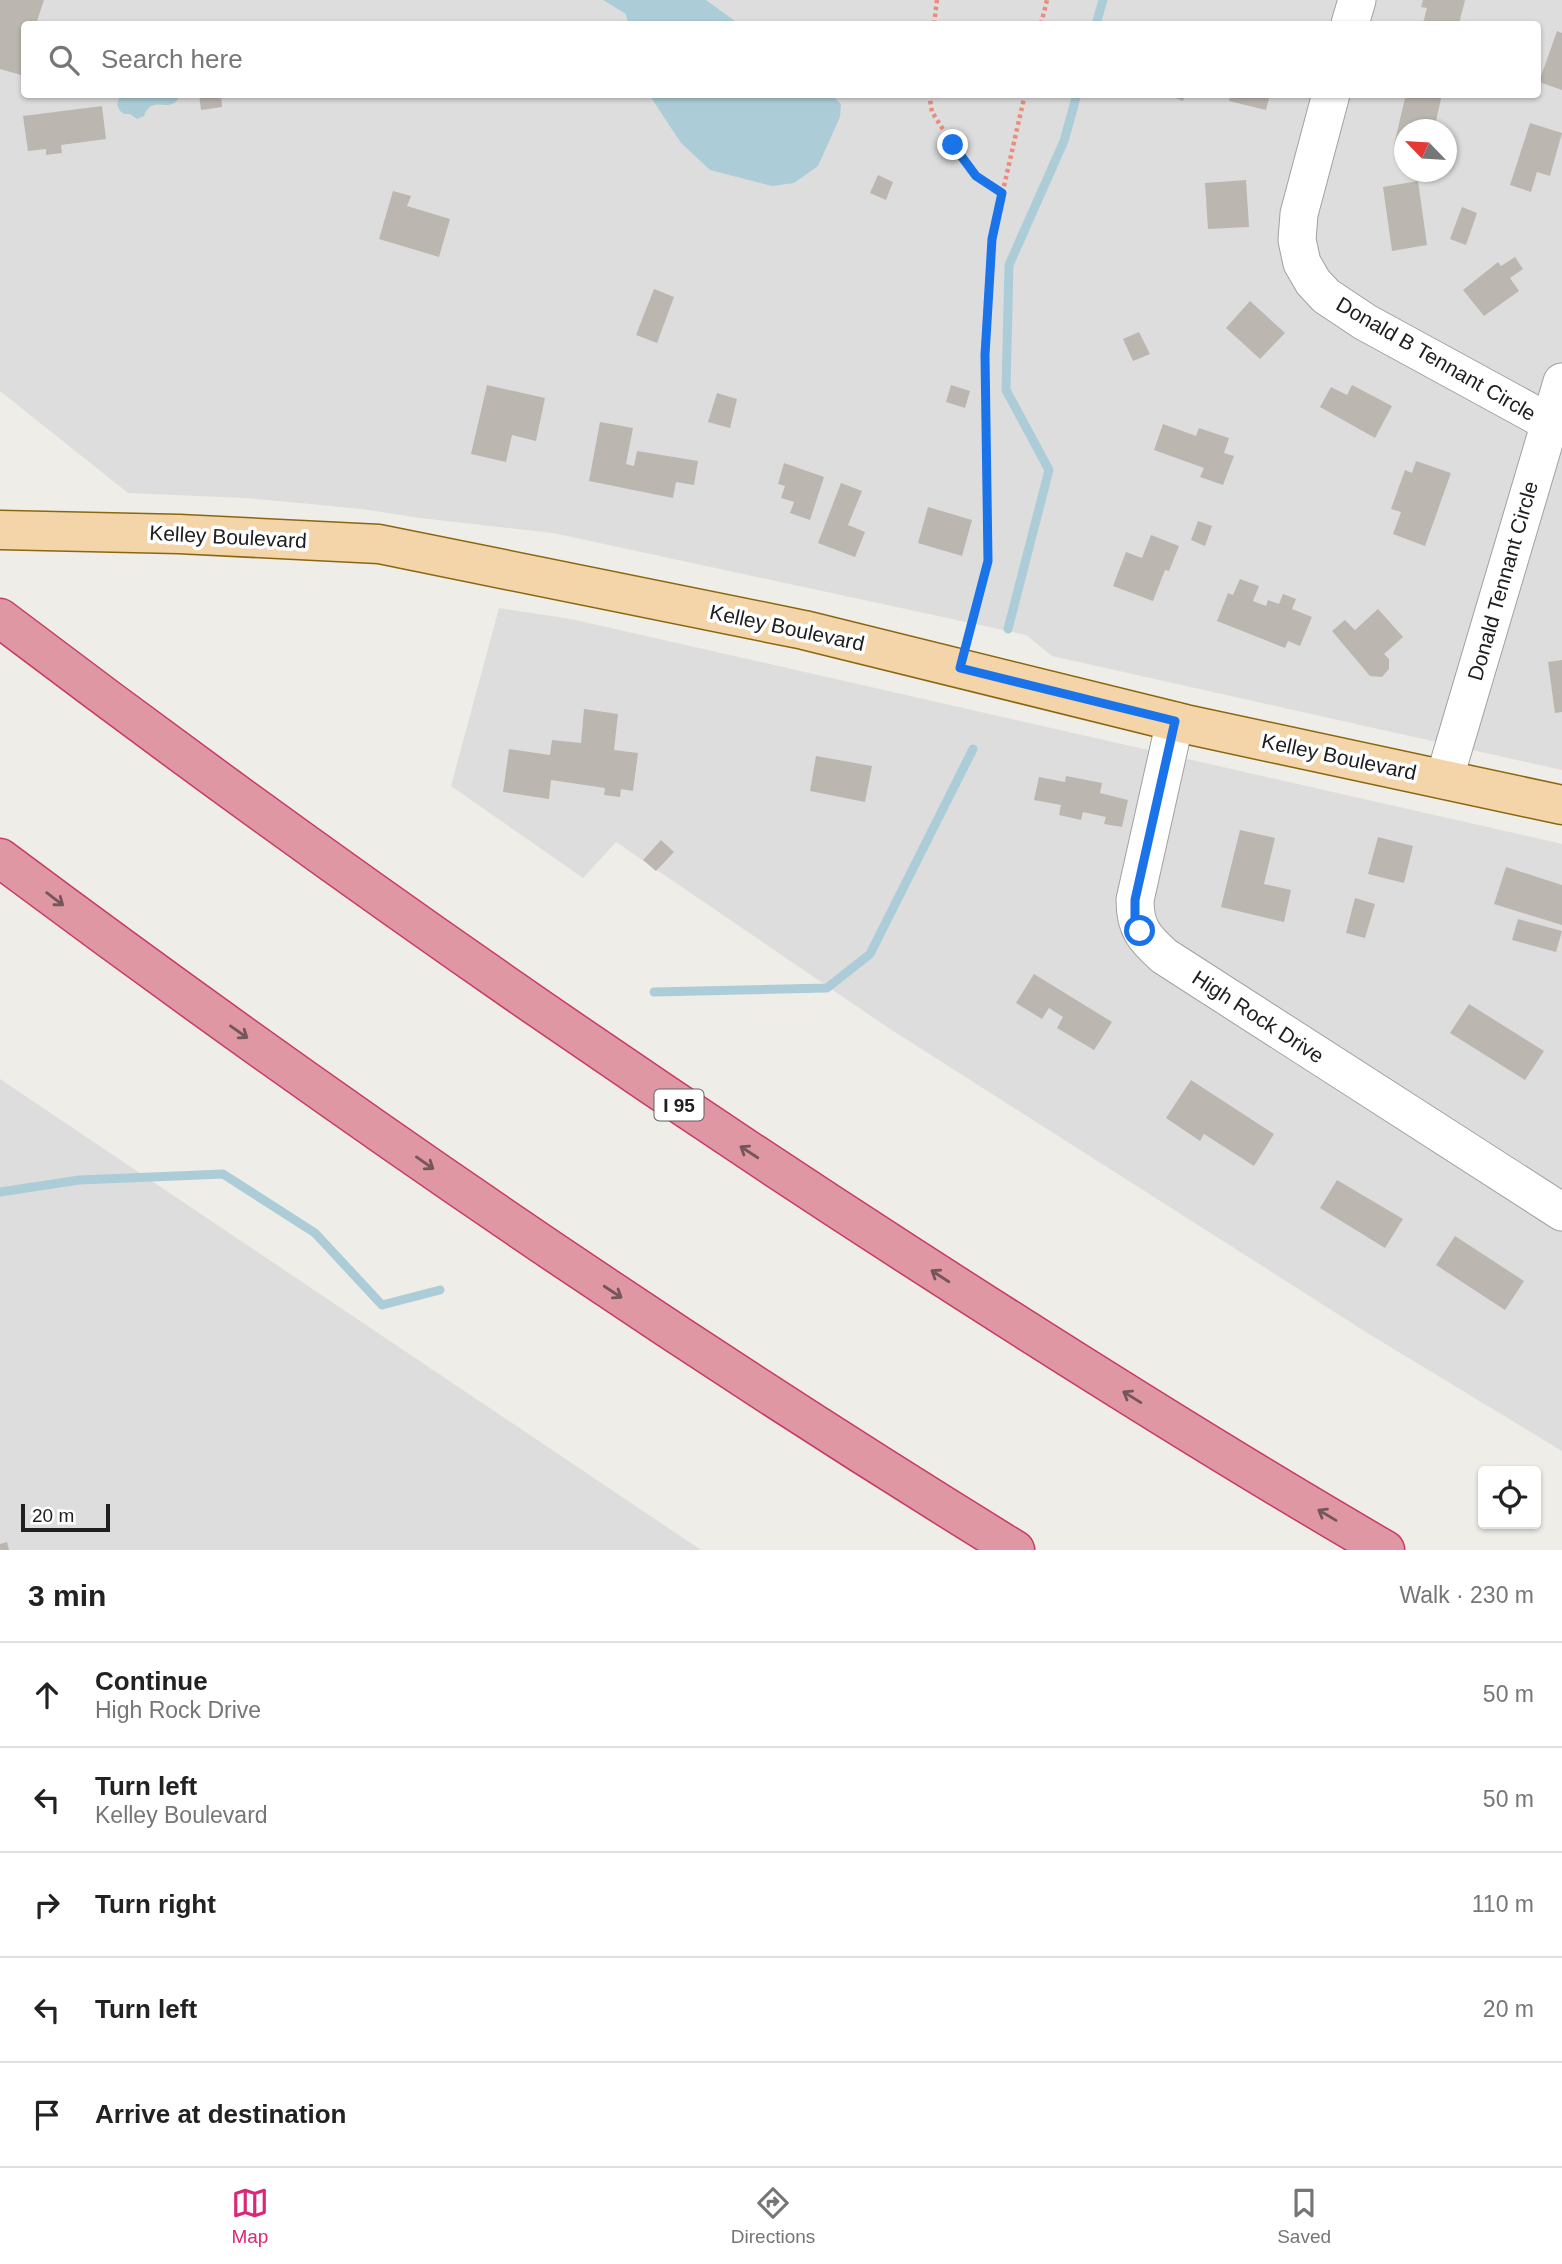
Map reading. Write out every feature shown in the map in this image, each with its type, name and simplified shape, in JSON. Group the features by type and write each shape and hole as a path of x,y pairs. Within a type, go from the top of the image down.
{"highway":[{"name":"I 95","path":"0,618 277,824 690,1112 1091,1372 1385,1550"},
{"path":"0,858 155,973 511,1223 842,1442 1014,1550"}],"main road":[{"name":"Kelley Boulevard","path":"0,530 179,534 379,544 804,630 1175,721 1562,805"}],"street":[{"path":"1351,21 1357,0"},
{"name":"Donald B Tennant Circle","path":"1330,98 1299,214 1297,240 1303,263 1313,282 1335,303 1365,322 1550,423"},
{"name":"Donald Tennant Circle","path":"1444,780 1562,382"},
{"name":"High Rock Drive","path":"1175,721 1135,900 1135,917 1140,931 1164,956 1562,1212"}],"path":[{"path":"934,21 937,0"},
{"path":"1042,21 1047,0"},
{"path":"930,98 932,112 976,176 1002,193"},
{"path":"960,668 988,561 985,355 992,239 1024,98"}],"shaded area":[{"path":"0,0 1562,0 1562,770 1052,656 1026,635 553,533 362,509 245,498 128,493 0,391"},
{"path":"499,608 571,619 1562,844 1562,1451 1369,1334 890,1029 616,842 583,878 451,786"},
{"path":"0,1079 701,1550 0,1550"}],"water":[{"path":"603,0 706,0 735,21 627,21 626,14"},
{"path":"119,98 178,98 172,104 152,106 144,116 137,119 130,114 124,114 117,105"},
{"path":"834,98 841,104 840,117 818,166 794,183 772,186 710,170 681,143 652,99"}],"building":[{"path":"0,0 44,0 37,21 21,21 21,75 0,69"},
{"path":"1423,0 1465,0 1460,21 1424,21 1427,8 1421,7"},
{"path":"1557,31 1562,33 1562,90 1541,83"},
{"path":"200,98 221,98 222,107 201,110"},
{"path":"1230,98 1269,98 1266,110 1229,101"},
{"path":"1405,98 1441,98 1436,119 1400,119"},
{"path":"102,106 106,139 61,145 62,153 46,155 46,149 28,151 23,116"},
{"path":"1530,123 1562,133 1550,176 1537,172 1531,192 1510,185"},
{"path":"878,175 893,182 886,200 870,193"},
{"path":"1246,180 1249,227 1208,229 1205,183"},
{"path":"1418,182 1427,245 1392,251 1383,187"},
{"path":"393,191 411,196 407,206 450,219 439,257 379,239"},
{"path":"1462,207 1477,213 1466,245 1450,239"},
{"path":"1515,257 1523,269 1510,278 1519,291 1484,316 1463,290 1498,262 1501,266"},
{"path":"654,289 674,297 657,343 636,335"},
{"path":"1250,301 1285,333 1260,359 1226,328"},
{"path":"1139,332 1150,354 1133,361 1123,339"},
{"path":"487,385 545,398 536,441 512,435 506,462 471,454"},
{"path":"951,385 970,391 965,408 946,402"},
{"path":"1352,385 1392,406 1375,438 1320,407 1331,387 1347,395"},
{"path":"717,393 737,399 730,428 708,422"},
{"path":"600,422 633,428 626,464 634,466 637,451 698,461 694,485 676,482 673,498 589,481"},
{"path":"1163,424 1196,436 1199,428 1229,438 1224,453 1234,456 1223,485 1200,477 1204,468 1154,450"},
{"path":"1416,461 1451,473 1425,546 1393,534 1401,512 1391,509 1405,470 1412,473"},
{"path":"784,463 824,477 810,520 790,513 794,502 781,498 785,486 778,484"},
{"path":"841,483 862,491 848,525 865,532 855,557 818,543"},
{"path":"928,507 972,520 962,556 918,543"},
{"path":"1198,521 1212,526 1205,546 1191,540"},
{"path":"1151,535 1179,546 1169,571 1165,570 1153,601 1113,586 1126,552 1142,558"},
{"path":"1240,579 1259,586 1253,601 1266,606 1268,600 1279,604 1283,594 1296,599 1292,609 1312,617 1300,646 1288,641 1285,648 1217,621 1228,593 1233,595"},
{"path":"1378,609 1403,637 1384,654 1389,659 1389,669 1382,677 1370,676 1332,631 1345,620 1355,630"},
{"path":"1562,660 1562,712 1555,713 1548,662"},
{"path":"584,709 618,714 614,750 638,753 633,791 621,789 620,797 604,795 605,788 551,780 549,799 503,792 509,749 550,755 552,740 581,743"},
{"path":"816,756 872,766 865,802 810,791"},
{"path":"1066,776 1102,783 1100,793 1128,800 1122,827 1104,824 1106,817 1083,812 1081,820 1059,815 1061,805 1034,800 1039,777 1065,782"},
{"path":"1240,830 1275,838 1264,884 1291,890 1284,922 1221,907"},
{"path":"1378,837 1413,846 1404,883 1368,874"},
{"path":"661,840 674,852 656,871 643,860"},
{"path":"1506,867 1562,885 1562,925 1494,904"},
{"path":"1355,898 1375,904 1365,938 1346,933"},
{"path":"1518,919 1562,931 1556,952 1512,940"},
{"path":"1034,974 1112,1022 1094,1050 1057,1028 1063,1017 1049,1008 1042,1019 1016,1003"},
{"path":"1469,1004 1544,1051 1525,1080 1450,1033"},
{"path":"1191,1080 1274,1134 1254,1166 1204,1134 1200,1141 1166,1118"},
{"path":"1337,1180 1403,1219 1385,1248 1320,1208"},
{"path":"1455,1236 1524,1281 1505,1310 1436,1265"},
{"path":"7,1542 9,1550 0,1550 0,1544"}],"waterway":[{"path":"1097,21 1103,0"},
{"path":"1008,629 1049,470 1006,390 1009,265 1064,141 1076,98"},
{"path":"654,992 827,988 870,954 973,749"},
{"path":"0,1192 79,1180 223,1174 315,1233 382,1305 440,1290"}],"route":[{"path":"953,145 976,176 1002,193 992,239 985,355 988,561 960,668 1175,721 1135,900 1135,917 1140,931"}]}
